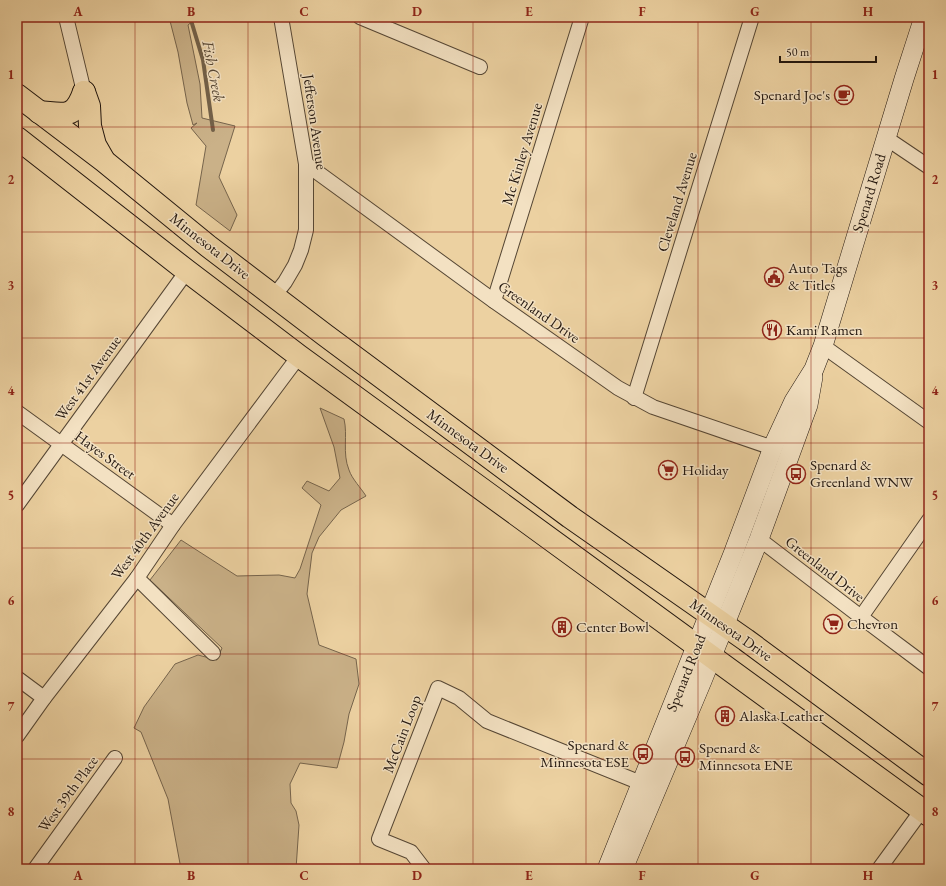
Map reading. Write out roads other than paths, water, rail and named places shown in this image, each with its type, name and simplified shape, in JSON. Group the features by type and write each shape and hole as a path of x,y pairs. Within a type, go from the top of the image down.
{"main road":[{"name":"Spenard Road","path":"717,620 733,606 808,405 814,369 886,138 926,18"},
{"path":"39,112 65,115 78,107 84,92"},
{"path":"84,92 89,106 90,126 95,145 104,161"},
{"name":"Minnesota Drive","path":"17,95 104,161 274,296 570,517 717,620 929,775"},
{"name":"Minnesota Drive","path":"20,145 299,356 925,812"},
{"name":"Spenard Road","path":"623,869 704,651 717,620 736,547 773,448 794,401 814,369"},
{"name":"Spenard Road","path":"607,869 642,783 704,651"}],"street":[{"path":"66,17 84,92"},
{"name":"Jefferson Avenue","path":"274,296 292,270 301,250 306,230 306,164 281,17"},
{"path":"360,17 480,67"},
{"name":"Mc Kinley Avenue","path":"494,301 582,17"},
{"name":"Cleveland Avenue","path":"634,398 752,17"},
{"path":"886,138 929,167"},
{"name":"Greenland Drive","path":"306,164 494,301 634,398 653,407 773,448"},
{"name":"West 41st Avenue","path":"17,505 187,271"},
{"path":"822,346 929,422"},
{"name":"West 40th Avenue","path":"17,736 44,698 136,578 173,525 299,356"},
{"name":"Hayes Street","path":"17,412 173,525"},
{"path":"861,617 929,520"},
{"name":"Greenland Drive","path":"759,539 929,668"},
{"path":"136,578 213,653"},
{"path":"17,678 44,698"},
{"name":"McCain Loop","path":"424,869 411,852 379,839 438,688 459,698 487,721 642,783"},
{"name":"West 39th Place","path":"36,869 115,758"},
{"path":"879,869 925,812"}],"waterway":[{"name":"Fish Creek","path":"190,17 203,60 213,130"}],"place":[{"name":"Spenard Joe's","path":"844,95"},
{"name":"Auto Tags & Titles","path":"774,277"},
{"name":"Kami Ramen","path":"772,330"},
{"name":"Holiday","path":"668,470"},
{"name":"Spenard & Greenland WNW","path":"796,474"},
{"name":"Chevron","path":"833,624"},
{"name":"Center Bowl","path":"562,627"},
{"name":"Alaska Leather","path":"725,716"},
{"name":"Spenard & Minnesota ESE","path":"643,754"},
{"name":"Spenard & Minnesota ENE","path":"685,757"}]}
